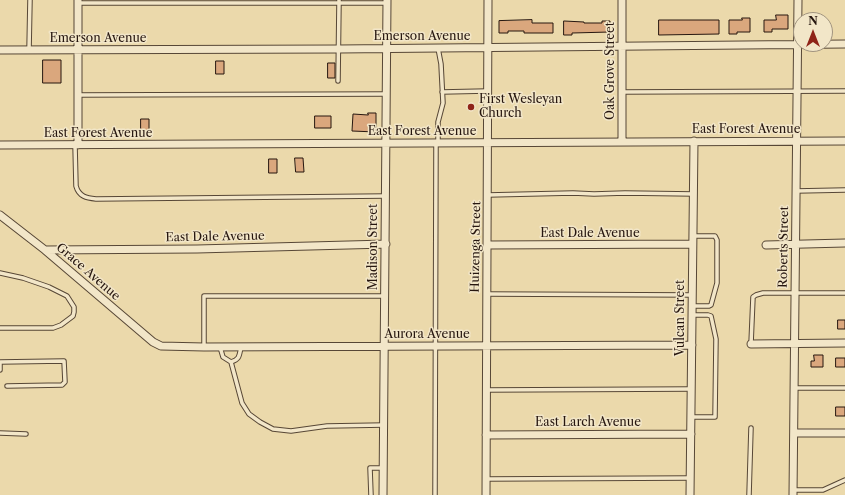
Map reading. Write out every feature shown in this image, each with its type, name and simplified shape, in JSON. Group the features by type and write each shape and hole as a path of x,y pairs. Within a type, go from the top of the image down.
{"street":[{"name":"Huizenga Street","path":"486,495 488,0"},
{"name":"Oak Grove Street","path":"622,0 622,142"},
{"name":"Roberts Street","path":"798,0 798,12"},
{"path":"77,145 78,1"},
{"name":"Madison Street","path":"383,495 387,1"},
{"name":"Emerson Avenue","path":"833,44 845,44"},
{"name":"Emerson Avenue","path":"0,50 793,45"},
{"name":"Roberts Street","path":"794,493 794,344 798,52"},
{"name":"Vulcan Street","path":"690,495 694,141"},
{"name":"East Forest Avenue","path":"0,145 845,141"},
{"name":"Grace Avenue","path":"0,215 45,250 153,342 161,346"},
{"name":"East Dale Avenue","path":"45,250 196,249 386,244"},
{"name":"East Dale Avenue","path":"488,245 692,244"},
{"path":"766,245 845,244"},
{"path":"751,344 845,343"},
{"name":"Aurora Avenue","path":"161,346 241,347 692,344"},
{"path":"794,433 845,433"},
{"name":"East Larch Avenue","path":"486,435 691,434"}],"lane":[{"path":"29,50 30,0"},
{"path":"78,1 387,1"},
{"path":"338,81 339,1"},
{"path":"435,495 437,143 438,122 443,103 441,64 438,48"},
{"path":"442,92 488,91"},
{"path":"622,92 845,91"},
{"path":"78,95 386,94"},
{"path":"77,145 76,186 77,191 86,198 386,196"},
{"path":"796,191 845,190"},
{"path":"488,195 573,193 694,194"},
{"path":"692,236 715,236 717,238 717,283 711,305 692,306"},
{"path":"0,273 23,278 49,287 68,296 74,307 73,316 53,328 0,328"},
{"path":"751,344 753,297 756,295 763,293 845,293"},
{"path":"487,294 692,295"},
{"path":"204,347 204,296 385,296"},
{"path":"691,417 715,417 716,339 711,316 692,315"},
{"path":"220,347 223,357 231,362 242,403 249,414 273,429 291,431 327,426 384,425"},
{"path":"231,362 237,360 241,347"},
{"path":"0,370 0,362 64,361 65,382 62,385 7,386"},
{"path":"794,388 845,388"},
{"path":"486,390 691,389"},
{"path":"749,495 751,428"},
{"path":"0,433 26,434"},
{"path":"371,495 370,468 384,468"},
{"path":"486,479 690,478"},
{"path":"794,493 823,490 845,480"}],"building":[{"path":"776,15 788,15 788,29 772,29 772,32 764,32 764,20 776,20"},
{"path":"742,18 750,18 750,32 737,32 737,34 729,34 729,20 742,20"},
{"path":"532,20 532,23 553,23 553,33 524,33 524,31 508,31 508,33 499,33 499,21"},
{"path":"659,20 719,20 719,34 659,35"},
{"path":"564,21 602,23 602,21 610,21 610,32 572,33 572,35 564,35"},
{"path":"43,60 61,60 61,83 43,83"},
{"path":"216,61 224,61 224,74 216,74"},
{"path":"328,63 335,63 335,78 328,78"},
{"path":"368,113 376,113 376,132 352,131 353,114 368,115"},
{"path":"315,116 331,116 331,128 315,128"},
{"path":"141,119 149,119 149,132 141,132"},
{"path":"295,158 303,158 304,172 296,172"},
{"path":"269,159 277,159 277,173 269,173"},
{"path":"838,320 845,320 845,329 838,329"},
{"path":"814,355 823,355 823,367 811,367 811,361 814,361"},
{"path":"836,358 845,358 845,367 836,367"},
{"path":"836,407 845,407 845,416 836,416"}],"place":[{"name":"First Wesleyan Church","path":"471,107"}]}
